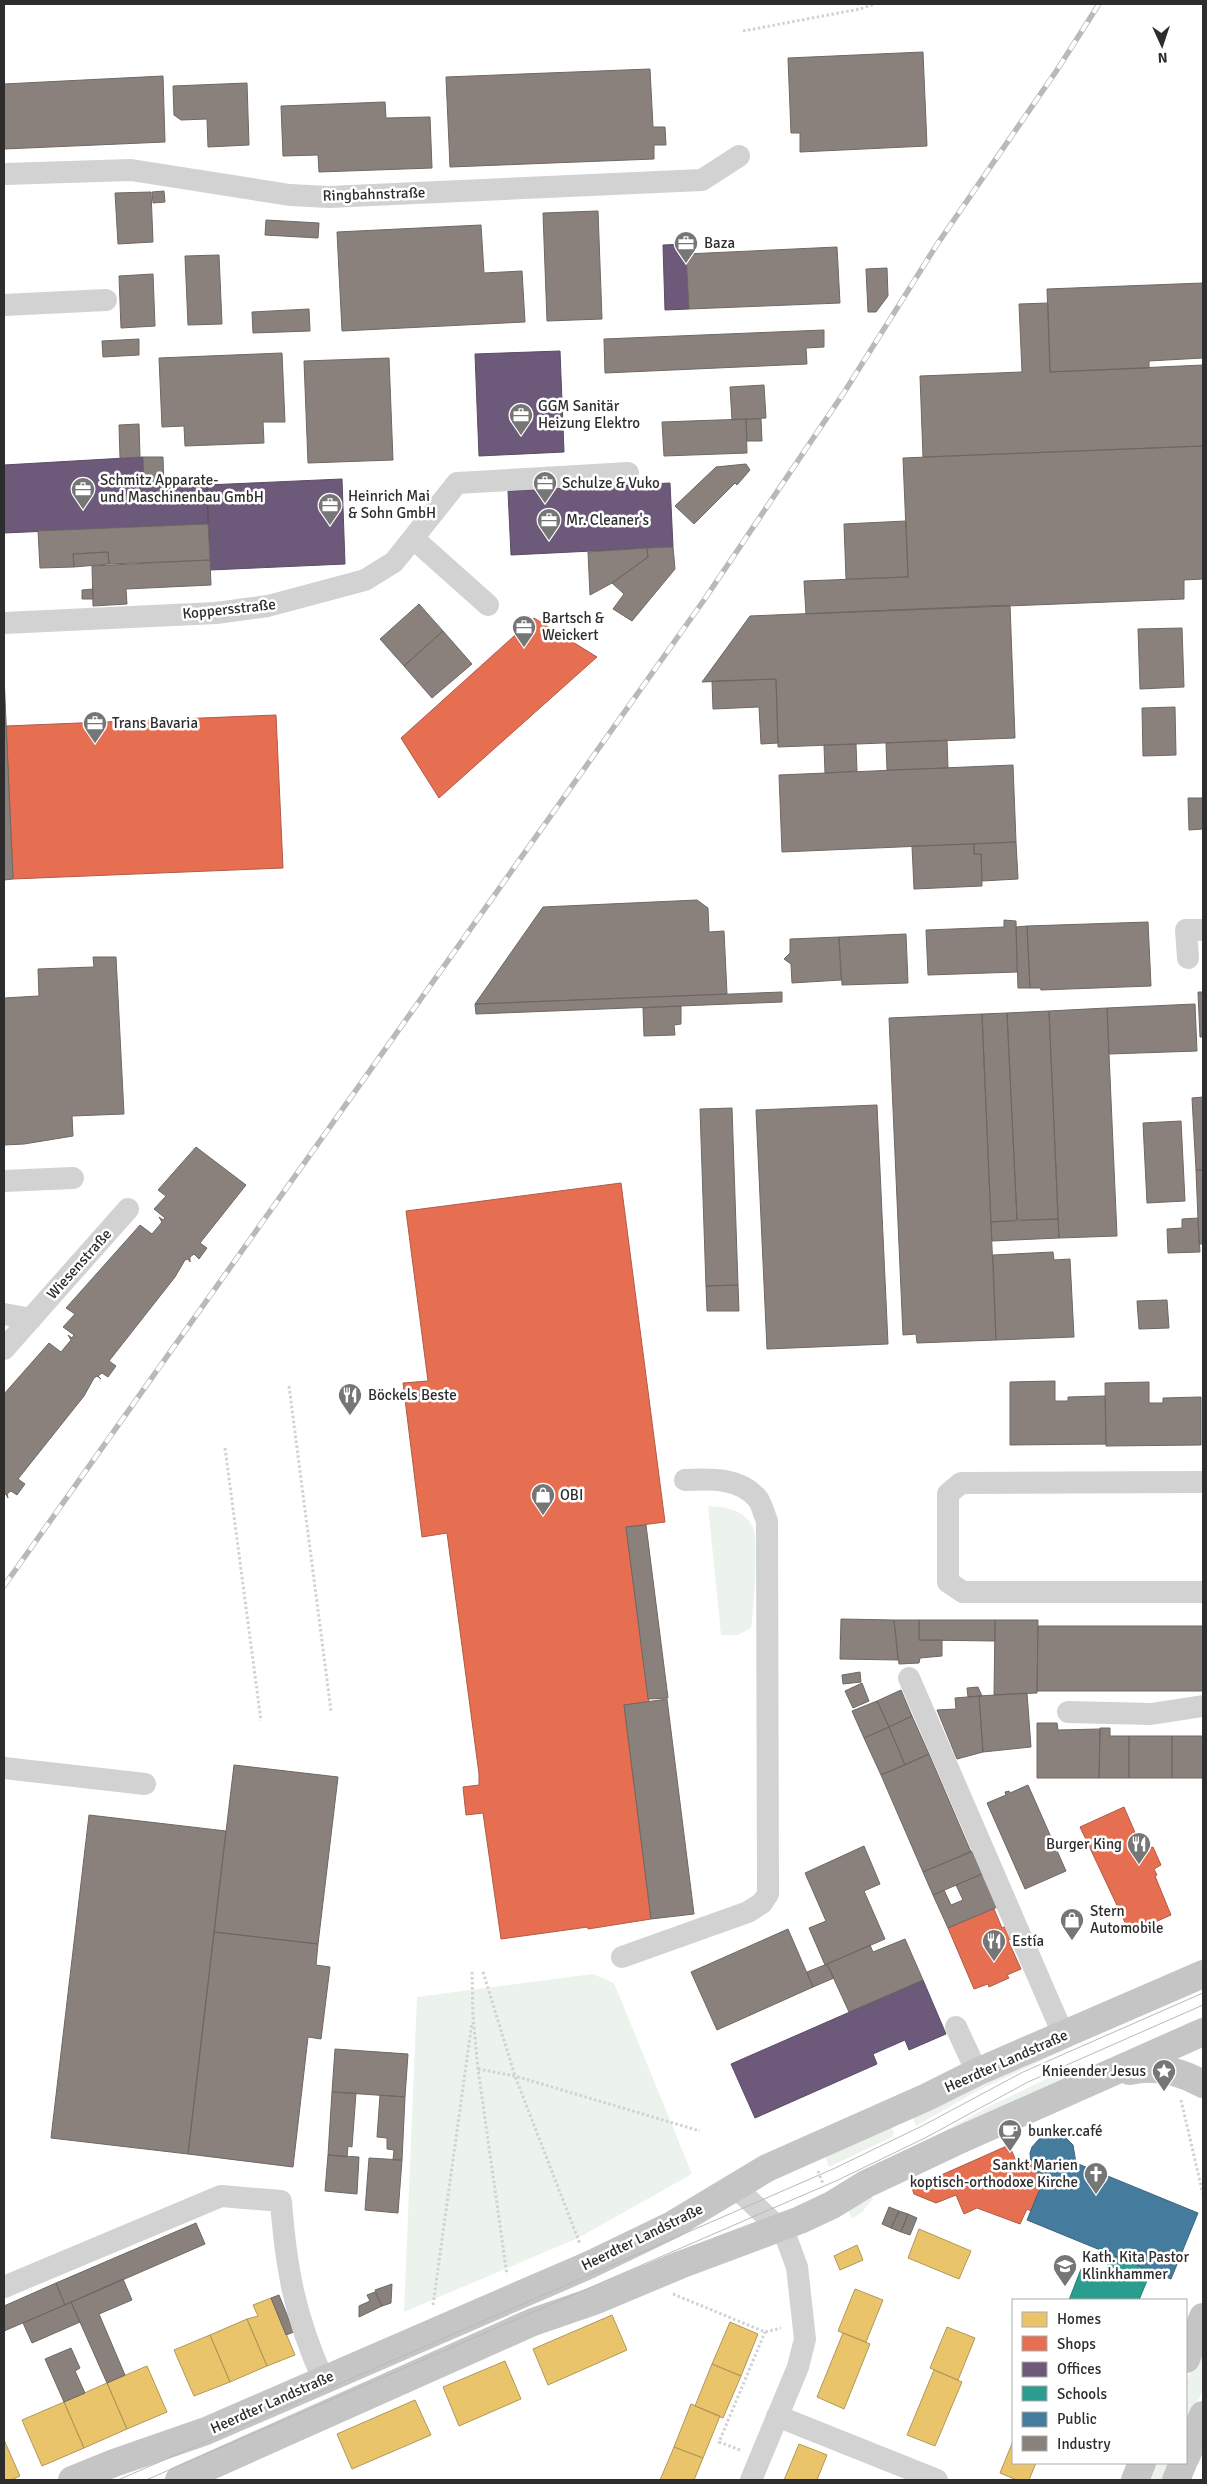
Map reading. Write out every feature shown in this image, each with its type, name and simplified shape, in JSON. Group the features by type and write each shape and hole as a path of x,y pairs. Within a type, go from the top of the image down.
{"main road":[{"name":"Heerdter Landstraße","path":"72,2480 114,2463 206,2431 589,2265 672,2225 767,2168 927,2097 977,2072 1203,1974"},
{"path":"179,2480 533,2322 594,2301 654,2275 779,2228 832,2205 875,2180 1203,2032"},
{"path":"1096,2080 1139,2069 1165,2069 1196,2080"},
{"path":"1187,2357 1203,2317"},
{"path":"1187,2455 1203,2415"},
{"path":"1135,2480 1142,2464"},
{"path":"1176,2480 1183,2464"}],"street":[{"name":"Ringbahnstraße","path":"4,174 131,170 290,196 329,197 702,180 739,156"},
{"path":"4,305 106,300"},
{"name":"Koppersstraße","path":"4,623 216,613 268,606 365,580 394,562 457,483 628,473"},
{"path":"420,530 488,605"},
{"path":"1188,958 1186,930 1203,930"},
{"path":"4,1180 73,1178"},
{"name":"Wiesenstraße","path":"4,1349 128,1209"},
{"path":"4,1314 30,1319"},
{"path":"622,1957 748,1912 762,1903 768,1894 767,1521 758,1500 744,1488 720,1479 685,1480"},
{"path":"1203,1482 960,1483 948,1494 948,1582 962,1592 1203,1592"},
{"path":"909,1678 1063,2034"},
{"path":"1068,1712 1151,1714 1203,1706"},
{"path":"4,1768 145,1784"},
{"path":"956,2026 977,2072"},
{"path":"735,2187 779,2228 787,2240 797,2267 804,2322 803,2352 750,2480"},
{"path":"4,2287 221,2196 281,2201 292,2292 306,2342 323,2379"},
{"path":"776,2416 937,2480"}],"path":[{"path":"743,31 860,9 876,4"},
{"path":"289,1386 331,1711"},
{"path":"225,1448 261,1721"},
{"path":"472,1972 473,2016 478,2069 510,2299"},
{"path":"483,1972 516,2076 589,2265"},
{"path":"428,2334 473,2016"},
{"path":"478,2069 516,2076 700,2131"},
{"path":"1196,2080 1179,2093 1203,2194"},
{"path":"808,2149 832,2205"},
{"path":"654,2275 665,2291 765,2332 804,2322"},
{"path":"760,2457 719,2442 765,2332"}],"shaded area":[{"path":"708,1506 736,1511 747,1518 754,1530 756,1548 751,1628 738,1635 721,1635"},
{"path":"593,1974 614,1983 692,2174 578,2238 404,2312 417,1997"},
{"path":"1070,2038 1073,2046 977,2091 916,2126 912,2115"},
{"path":"1080,2063 1084,2073 930,2139 990,2106"},
{"path":"889,2123 894,2133 892,2137 829,2167 823,2152"},
{"path":"870,2193 873,2199 862,2212 852,2219 847,2207"},
{"path":"1203,2340 1203,2389 1187,2429 1187,2380"},
{"path":"1153,2464 1173,2464 1165,2480 1145,2480"}],"building: Homes":[{"path":"919,2229 971,2251 959,2279 908,2258"},
{"path":"857,2245 863,2260 840,2270 834,2256"},
{"path":"855,2289 883,2300 866,2342 838,2331"},
{"path":"271,2298 295,2355 267,2366 247,2319 258,2316 253,2305"},
{"path":"612,2315 627,2350 548,2385 533,2349"},
{"path":"247,2319 267,2366 230,2382 210,2335"},
{"path":"730,2322 758,2334 741,2376 712,2364"},
{"path":"947,2327 975,2338 958,2380 930,2368"},
{"path":"843,2333 870,2344 844,2409 817,2397"},
{"path":"210,2335 230,2382 194,2396 174,2350"},
{"path":"505,2361 521,2399 459,2426 443,2387"},
{"path":"712,2364 741,2376 723,2418 695,2406"},
{"path":"147,2366 167,2412 127,2429 107,2383"},
{"path":"934,2370 962,2382 935,2446 907,2435"},
{"path":"107,2383 127,2429 84,2448 64,2402"},
{"path":"415,2400 431,2435 352,2469 337,2434"},
{"path":"64,2402 84,2448 42,2466 22,2420"},
{"path":"691,2404 720,2416 703,2458 674,2447"},
{"path":"4,2440 20,2476 11,2480 4,2480"},
{"path":"1012,2443 1012,2464 1036,2464 1029,2480 1017,2480 1000,2473"},
{"path":"799,2444 827,2455 817,2480 784,2480"},
{"path":"674,2447 703,2458 694,2480 660,2480"}],"building: Shops":[{"path":"534,618 597,657 439,798 401,738"},
{"path":"276,715 283,868 13,879 6,726"},
{"path":"621,1183 665,1522 626,1527 649,1702 624,1705 651,1919 588,1929 588,1927 501,1939 483,1813 466,1815 463,1787 479,1785 479,1774 447,1533 422,1537 403,1383 428,1381 406,1211"},
{"path":"1124,1807 1143,1851 1153,1847 1161,1865 1154,1869 1157,1875 1155,1876 1171,1915 1130,1933 1080,1827"},
{"path":"994,1909 1002,1928 1006,1926 1012,1939 1008,1940 1021,1969 1007,1975 1009,1978 989,1987 988,1984 974,1989 948,1928"},
{"path":"1009,2145 1019,2167 1030,2162 1034,2171 1044,2179 1031,2211 1027,2209 1020,2224 977,2208 964,2214 956,2195 936,2203 914,2194 912,2188"}],"building: Offices":[{"path":"686,244 689,309 665,310 663,245"},
{"path":"560,351 564,452 479,456 475,354"},
{"path":"143,457 144,487 207,485 208,524 4,533 4,465"},
{"path":"342,479 345,564 210,570 207,485"},
{"path":"670,483 673,547 511,555 508,491"},
{"path":"923,1980 946,2034 909,2050 905,2040 873,2054 877,2064 755,2118 731,2064"}],"building: Schools":[{"path":"1112,2255 1151,2271 1139,2299 1069,2299 1081,2269 1103,2278"}],"building: Public":[{"name":"Sankt Marien koptisch-orthodoxe Kirche","path":"1052,2134 1064,2136 1073,2145 1076,2163 1198,2213 1171,2279 1027,2220 1044,2179 1031,2166 1030,2153 1032,2147 1040,2138"}],"building: Industry":[{"path":"923,52 927,146 800,152 800,133 791,133 788,58"},
{"path":"650,69 653,127 665,127 666,145 654,145 654,159 450,167 446,77"},
{"path":"163,76 165,142 4,149 4,84"},
{"path":"247,83 249,145 208,147 207,119 181,120 174,115 173,86"},
{"path":"385,102 386,118 430,117 432,168 319,172 318,155 283,156 281,106"},
{"path":"164,191 165,202 153,203 152,192"},
{"path":"151,192 153,242 118,244 115,193"},
{"path":"598,211 602,319 547,321 543,213"},
{"path":"266,220 319,223 318,238 265,235"},
{"path":"481,225 484,273 522,271 525,322 342,331 337,232"},
{"path":"837,247 840,303 689,309 686,254"},
{"path":"219,255 222,324 188,325 185,256"},
{"path":"887,268 888,296 876,312 868,312 866,269"},
{"path":"153,274 155,326 121,328 119,276"},
{"path":"1203,283 1203,358 1149,361 1149,368 1050,372 1047,289"},
{"path":"1048,303 1050,372 1203,365 1203,446 923,457 920,376 1022,372 1019,304"},
{"path":"309,309 310,331 253,333 252,312"},
{"path":"824,330 824,347 806,348 807,364 605,373 604,339"},
{"path":"139,339 139,355 103,357 102,341"},
{"path":"282,353 285,422 263,422 264,443 185,446 184,426 162,427 159,358"},
{"path":"389,358 393,460 308,463 304,361"},
{"path":"764,385 766,418 732,420 730,387"},
{"path":"746,419 761,419 762,441 747,441"},
{"path":"746,419 747,453 664,456 662,422"},
{"path":"139,424 140,457 120,458 119,425"},
{"path":"1203,446 1203,579 1184,580 1184,599 806,614 804,581 908,577 903,458"},
{"path":"143,457 163,457 164,486 144,487"},
{"path":"746,464 750,470 737,485 735,483 694,524 675,506 716,467"},
{"path":"906,521 908,577 846,579 844,524"},
{"path":"208,524 210,560 109,564 108,552 73,554 74,567 40,568 38,531"},
{"path":"673,547 675,569 632,621 613,609 624,594 612,583 648,557 647,548"},
{"path":"647,548 648,557 612,583 590,595 588,552"},
{"path":"108,552 109,564 74,567 73,554"},
{"path":"210,560 211,585 126,589 127,604 93,606 92,566"},
{"path":"93,589 93,599 82,599 82,590"},
{"path":"419,604 443,631 404,666 380,639"},
{"path":"1010,605 1015,738 778,747 776,679 702,682 750,616"},
{"path":"1182,628 1184,687 1140,689 1138,629"},
{"path":"443,631 472,664 432,698 404,666"},
{"path":"4,676 13,879 4,880"},
{"path":"776,679 778,743 761,744 759,707 713,709 712,681"},
{"path":"1175,707 1176,755 1143,756 1142,708"},
{"path":"947,740 948,768 887,770 886,743"},
{"path":"856,744 857,771 825,773 824,745"},
{"path":"1013,765 1016,842 782,852 779,775"},
{"path":"1188,798 1203,798 1203,829 1189,830"},
{"path":"1016,842 1018,879 982,881 981,854 974,854 974,844"},
{"path":"974,844 974,854 981,854 982,886 914,889 912,846"},
{"path":"697,900 708,908 709,932 724,931 727,994 475,1004 543,907"},
{"path":"1004,920 1016,921 1017,972 928,975 926,930 1004,927"},
{"path":"1148,922 1151,986 1041,990 1040,988 1030,988 1027,926"},
{"path":"1027,926 1030,988 1018,988 1016,927"},
{"path":"906,934 908,983 842,985 839,937"},
{"path":"839,937 841,980 792,983 791,964 784,959 790,953 790,939"},
{"path":"93,957 116,957 124,1114 72,1116 73,1136 24,1144 4,1145 4,998 39,996 38,969 94,967"},
{"path":"782,992 782,1002 476,1014 475,1004"},
{"path":"1198,992 1203,992 1203,1037 1200,1037"},
{"path":"1195,1004 1197,1051 1109,1054 1107,1008"},
{"path":"681,1006 681,1024 674,1025 675,1035 644,1036 643,1008"},
{"path":"1107,1008 1117,1236 1059,1238 1049,1011"},
{"path":"1049,1011 1058,1219 1017,1220 1007,1013"},
{"path":"1007,1013 1017,1220 991,1222 982,1014"},
{"path":"982,1014 996,1340 917,1343 916,1334 903,1335 889,1018"},
{"path":"1203,1097 1203,1170 1196,1170 1192,1098"},
{"path":"877,1105 888,1344 767,1349 756,1110"},
{"path":"732,1108 738,1285 706,1286 700,1109"},
{"path":"1181,1121 1185,1201 1147,1203 1143,1123"},
{"path":"196,1147 246,1185 200,1243 207,1248 199,1259 194,1254 190,1257 190,1262 188,1259 185,1260 175,1277 109,1361 116,1366 108,1377 102,1373 98,1376 101,1379 97,1376 94,1378 84,1396 18,1479 25,1484 17,1495 11,1491 7,1494 8,1498 6,1494 4,1496 4,1394 49,1343 61,1352 71,1340 68,1335 72,1338 74,1335 63,1327 75,1314 66,1308 140,1225 152,1234 162,1222 159,1217 163,1220 165,1218 154,1209 166,1196 158,1190"},
{"path":"1196,1170 1203,1170 1203,1244 1199,1244"},
{"path":"1198,1218 1200,1252 1168,1253 1167,1229 1182,1228 1182,1219"},
{"path":"1058,1219 1059,1238 992,1241 991,1222"},
{"path":"1053,1252 1054,1260 1070,1259 1074,1337 996,1340 993,1255"},
{"path":"738,1285 739,1311 707,1311 706,1286"},
{"path":"1167,1300 1169,1328 1139,1329 1137,1301"},
{"path":"1055,1381 1055,1401 1068,1401 1068,1397 1105,1396 1106,1444 1010,1445 1010,1382"},
{"path":"1149,1382 1149,1403 1163,1403 1163,1398 1201,1397 1201,1445 1106,1446 1105,1383"},
{"path":"646,1525 668,1698 648,1699 626,1527"},
{"path":"841,1619 894,1620 898,1660 840,1659"},
{"path":"894,1620 919,1620 919,1640 942,1640 942,1656 920,1658 919,1663 899,1664"},
{"path":"919,1620 995,1620 995,1641 919,1640"},
{"path":"995,1620 1038,1620 1037,1693 994,1695"},
{"path":"1038,1626 1203,1626 1203,1691 1037,1691"},
{"path":"860,1672 861,1682 843,1684 842,1675"},
{"path":"862,1683 869,1701 853,1708 845,1691"},
{"path":"978,1687 982,1696 968,1697 967,1688"},
{"path":"901,1690 912,1716 889,1727 877,1701"},
{"path":"1027,1693 1031,1747 983,1752 979,1696"},
{"path":"979,1696 983,1752 957,1759 937,1710 956,1709 955,1698"},
{"path":"667,1699 694,1914 651,1919 624,1705"},
{"path":"877,1701 889,1727 864,1738 852,1711"},
{"path":"912,1716 929,1754 905,1765 889,1727"},
{"path":"1037,1723 1057,1723 1058,1730 1100,1729 1099,1778 1037,1778"},
{"path":"889,1727 905,1765 881,1775 864,1738"},
{"path":"1100,1728 1110,1728 1110,1736 1129,1736 1129,1778 1099,1778"},
{"path":"1129,1736 1172,1736 1172,1778 1129,1778"},
{"path":"1172,1736 1203,1736 1203,1778 1172,1778"},
{"path":"929,1754 971,1852 923,1872 881,1775"},
{"path":"234,1765 338,1777 318,1944 214,1932"},
{"path":"1028,1785 1066,1871 1025,1889 987,1803 1006,1795 1005,1792 1009,1791 1010,1793"},
{"path":"89,1815 226,1831 188,2154 51,2138"},
{"path":"864,1846 880,1884 864,1891 885,1939 825,1965 809,1928 826,1921 805,1873"},
{"path":"976,1850 1000,1906 948,1928 933,1895 944,1890 951,1905 963,1900 956,1885 982,1874 972,1851"},
{"path":"972,1851 982,1874 933,1895 923,1872"},
{"path":"788,1929 813,1987 717,2030 691,1972"},
{"path":"214,1932 318,1944 316,1965 330,1967 321,2039 308,2037 293,2167 188,2154"},
{"path":"905,1939 923,1980 849,2012 827,1964 870,1945 873,1952"},
{"path":"827,1964 834,1978 813,1987 807,1972"},
{"path":"335,2049 408,2054 405,2097 332,2092"},
{"path":"332,2092 356,2093 352,2147 348,2146 347,2157 328,2155"},
{"path":"380,2095 405,2097 402,2160 393,2160 394,2150 387,2149 387,2138 377,2137"},
{"path":"328,2155 359,2157 357,2194 325,2191"},
{"path":"369,2158 402,2160 398,2213 365,2210"},
{"path":"889,2207 899,2211 891,2228 882,2224"},
{"path":"899,2211 908,2214 901,2232 891,2228"},
{"path":"908,2214 917,2218 910,2235 901,2232"},
{"path":"196,2223 205,2244 65,2305 56,2283"},
{"path":"123,2279 132,2300 99,2314 125,2375 107,2383 71,2302"},
{"path":"56,2283 65,2305 4,2331 4,2306"},
{"path":"392,2284 391,2303 382,2306 375,2290"},
{"path":"375,2292 382,2306 359,2317 359,2306 370,2301 367,2295"},
{"path":"279,2295 294,2332 286,2335 271,2298"},
{"path":"71,2302 80,2322 32,2343 23,2323"},
{"path":"71,2348 80,2368 75,2371 85,2393 64,2402 45,2359"}],"tram line":[{"path":"118,2480 833,2169 922,2126 1023,2072 1203,1993"},
{"path":"146,2480 838,2180 925,2138 1028,2082 1203,2005"}],"railway":[{"path":"4,1586 704,600 845,391 936,246 1057,70 1099,4"}],"place":[{"name":"Baza","path":"686,264"},
{"name":"GGM Sanitär Heizung Elektro","path":"521,436"},
{"name":"Schulze & Vuko","path":"545,504"},
{"name":"Schmitz Apparate- und Maschinenbau GmbH","path":"83,510"},
{"name":"Heinrich Mai & Sohn GmbH","path":"330,526"},
{"name":"Mr. Cleaner's","path":"549,541"},
{"name":"Bartsch & Weickert","path":"524,648"},
{"name":"Trans Bavaria","path":"95,744"},
{"name":"Böckels Beste","path":"350,1416"},
{"name":"OBI","path":"543,1516"},
{"name":"Burger King","path":"1139,1865"},
{"name":"Stern Automobile","path":"1072,1941"},
{"name":"Estía","path":"994,1962"},
{"name":"Knieender Jesus","path":"1164,2092"},
{"name":"bunker.café","path":"1010,2152"},
{"name":"Sankt Marien koptisch-orthodoxe Kirche","path":"1096,2195"},
{"name":"Kath. Kita Pastor Klinkhammer","path":"1065,2287"}]}
